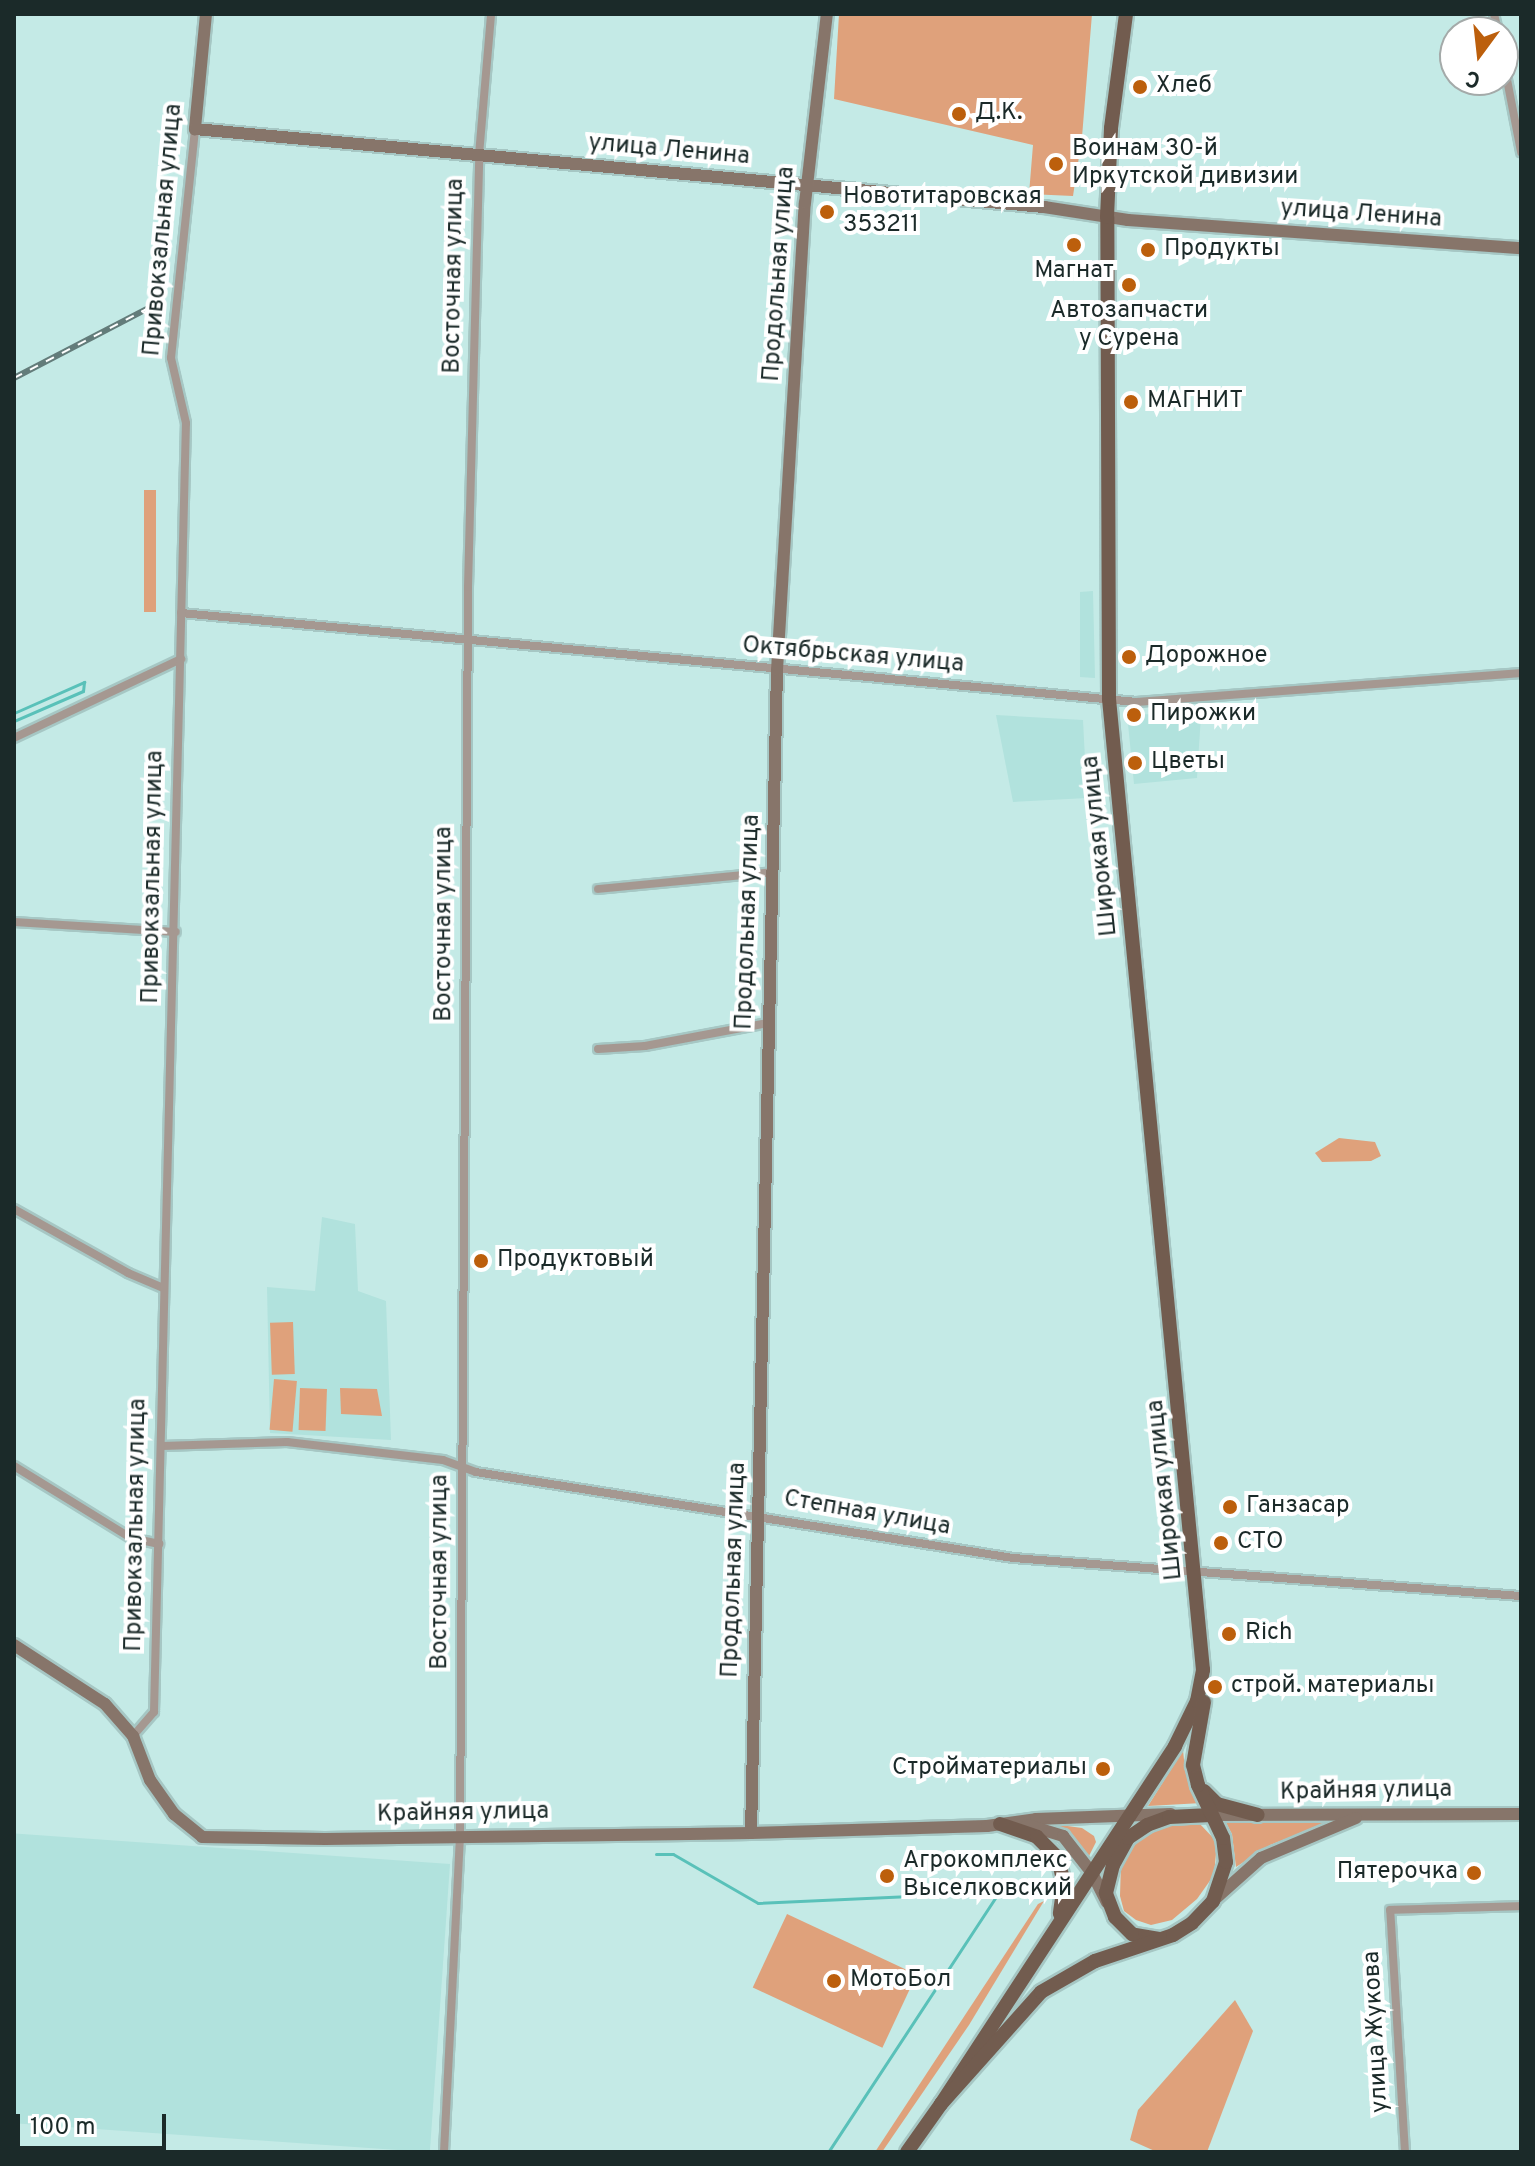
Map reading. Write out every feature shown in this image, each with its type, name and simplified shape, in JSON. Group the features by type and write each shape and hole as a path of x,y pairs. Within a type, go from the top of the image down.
{"main road":[{"name":"Широкая улица","path":"1126,14 1111,128 1107,217 1109,699 1196,1572 1203,1670"},
{"path":"941,2104 1041,1992 1095,1961 1163,1939 1192,1923 1213,1901 1226,1862 1223,1838 1198,1785 1193,1754 1206,1692 1203,1670"},
{"path":"907,2152 1132,1814 1184,1730 1197,1701 1203,1670"},
{"path":"1198,1785 1217,1804 1258,1815"},
{"path":"1113,1865 1128,1838 1147,1825 1190,1814 1211,1815"},
{"path":"1000,1824 1037,1837 1058,1858 1064,1884 1056,1927"},
{"path":"1117,1836 1106,1893 1115,1917 1132,1934 1163,1939"}],"street":[{"name":"Привокзальная улица","path":"133,1736 154,1712 162,1446 186,423 171,358 206,14"},
{"name":"Восточная улица","path":"444,2152 460,1835 467,640 479,155 491,14"},
{"name":"Продольная улица","path":"751,1833 777,670 808,186 827,14"},
{"path":"1510,96 1521,152"},
{"name":"улица Ленина","path":"195,129 1044,207 1107,217 1521,248"},
{"name":"Октябрьская улица","path":"181,613 1137,702 1521,673"},
{"path":"14,738 181,659"},
{"path":"598,889 773,872"},
{"path":"14,922 176,932"},
{"path":"598,1049 645,1046 768,1023"},
{"path":"14,1209 128,1273 164,1288"},
{"name":"Степная улица","path":"162,1446 287,1442 443,1460 476,1472 758,1514 794,1525 1013,1558 1521,1596"},
{"path":"14,1466 131,1538 159,1544"},
{"name":"Крайняя улица","path":"14,1645 105,1704 133,1736 150,1780 174,1814 202,1837 325,1839 751,1833 1000,1824"},
{"path":"1213,1901 1249,1866 1272,1852 1343,1821 1386,1812"},
{"name":"Крайняя улица","path":"1211,1815 1386,1812 1521,1814"},
{"path":"1000,1824 1132,1814 1190,1814"},
{"path":"1000,1824 1033,1826 1063,1836 1092,1873 1115,1917"},
{"name":"улица Жукова","path":"1405,2152 1390,1910 1521,1906"}],"shaded area":[{"path":"839,14 1092,14 1082,137 1073,196 1029,194 1033,145 834,99"},
{"path":"144,490 156,490 156,612 144,612"},
{"path":"1093,591 1095,678 1080,677 1080,592"},
{"path":"1127,714 1201,715 1197,778 1134,784"},
{"path":"996,715 1083,720 1087,798 1013,802"},
{"path":"1339,1138 1375,1142 1381,1156 1371,1161 1322,1162 1315,1153"},
{"path":"322,1217 355,1224 358,1291 386,1301 391,1440 270,1433 267,1287 315,1291"},
{"path":"293,1322 295,1374 272,1375 270,1323"},
{"path":"274,1379 297,1381 292,1432 270,1430"},
{"path":"300,1388 327,1389 326,1431 299,1430"},
{"path":"340,1388 377,1389 382,1416 341,1414"},
{"path":"1183,1750 1185,1770 1202,1803 1148,1806"},
{"path":"1346,1816 1270,1845 1236,1867 1232,1834 1224,1819"},
{"path":"1199,1823 1217,1842 1214,1875 1197,1899 1172,1920 1151,1925 1136,1920 1124,1911 1120,1896 1121,1863 1128,1846 1163,1824"},
{"path":"1053,1824 1082,1828 1094,1836 1096,1842 1087,1860 1071,1836"},
{"path":"15,1834 450,1864 430,2152 14,2123"},
{"path":"1044,1901 969,2025 882,2152 875,2152 1038,1904"},
{"name":"МотоБол","path":"787,1914 917,1974 882,2048 753,1987"},
{"path":"1235,2000 1253,2031 1207,2152 1157,2152 1130,2140 1138,2110"}],"waterway":[{"path":"14,713 84,682 83,691 14,721"},
{"path":"656,1854 673,1854 758,1903 999,1892 828,2152"}],"railway":[{"path":"14,378 160,302"}],"place":[{"name":"Хлеб","path":"1140,87"},
{"name":"Д.К.","path":"959,114"},
{"name":"Воинам 30-й Иркутской дивизии","path":"1056,164"},
{"name":"Новотитаровская 353211","path":"827,212"},
{"name":"Магнат","path":"1074,245"},
{"name":"Продукты","path":"1148,250"},
{"name":"Автозапчасти у Сурена","path":"1129,285"},
{"name":"МАГНИТ","path":"1131,402"},
{"name":"Дорожное","path":"1129,657"},
{"name":"Пирожки","path":"1134,715"},
{"name":"Цветы","path":"1135,763"},
{"name":"Продуктовый","path":"481,1261"},
{"name":"Ганзасар","path":"1230,1507"},
{"name":"СТО","path":"1221,1543"},
{"name":"Rich","path":"1229,1634"},
{"name":"строй. материалы","path":"1215,1687"},
{"name":"Стройматериалы","path":"1103,1769"},
{"name":"Пятерочка","path":"1474,1873"},
{"name":"Агрокомплекс Выселковский","path":"887,1876"},
{"name":"МотоБол","path":"834,1981"}]}
